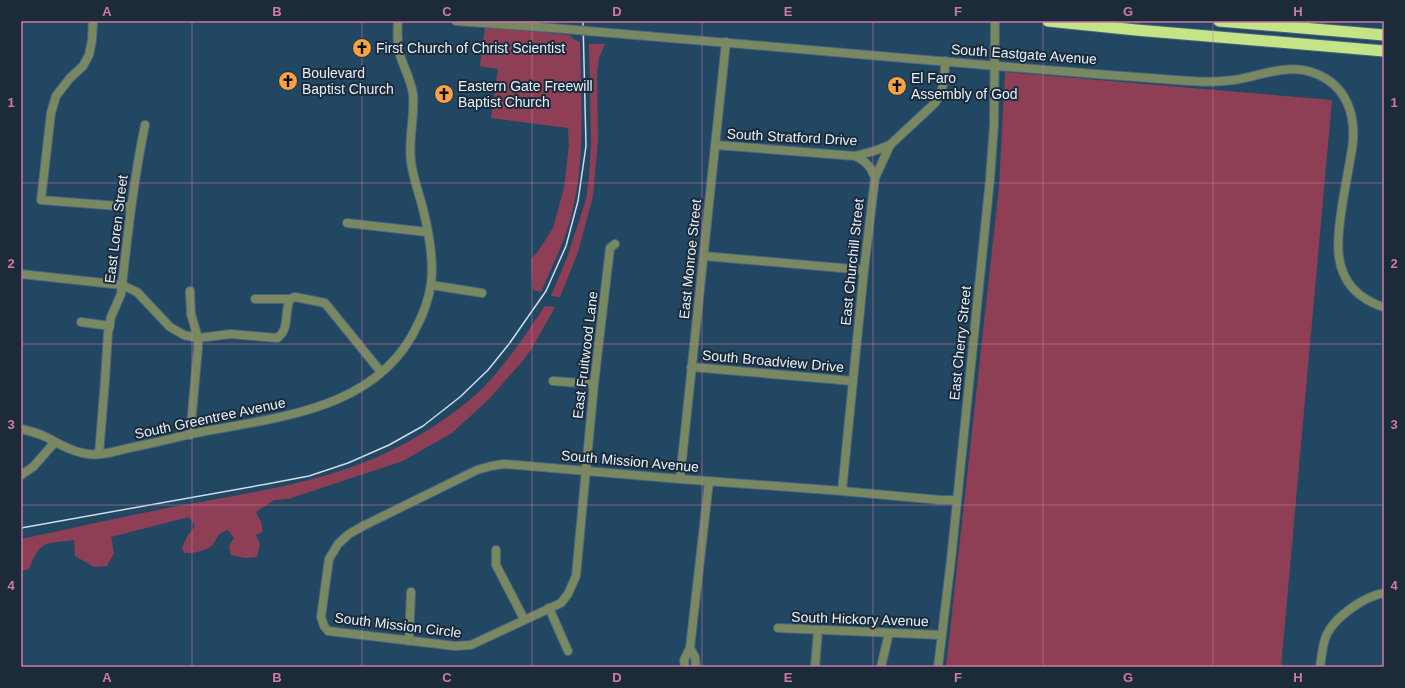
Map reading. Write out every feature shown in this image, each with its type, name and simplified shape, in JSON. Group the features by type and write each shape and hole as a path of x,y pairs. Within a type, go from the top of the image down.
{"highway":[{"path":"1048,21 1384,51"},
{"path":"1219,21 1341,32 1384,34"},
{"path":"1329,46 1350,53 1384,56"}],"street":[{"path":"92,21 92,40 89,54 83,66 70,78 56,96 51,113 40,200 131,207"},
{"name":"South Greentree Avenue","path":"21,429 38,434 82,453 99,454 111,452 299,413 324,405 347,396 366,384 401,354 413,335 423,314 431,285 431,257 423,210 413,176 410,147 413,94 398,45 398,21"},
{"name":"South Eastgate Avenue","path":"456,21 726,42 994,66 1203,81 1232,80 1290,69 1303,69 1328,80 1341,92 1350,107 1354,123 1354,136 1338,233 1337,247 1339,263 1345,279 1356,292 1367,300 1384,307"},
{"name":"East Cherry Street","path":"938,667 990,179 994,124 995,21"},
{"name":"East Monroe Street","path":"680,479 726,42"},
{"name":"East Churchill Street","path":"842,490 864,270 875,178 890,145 935,103 940,96 945,78 945,61"},
{"name":"East Loren Street","path":"99,454 108,333 113,311 121,294 137,163 145,125"},
{"name":"South Stratford Drive","path":"716,145 855,156 890,145"},
{"path":"855,156 868,164 875,178"},
{"path":"347,224 427,232"},
{"name":"East Fruitwood Lane","path":"585,470 610,248 615,244"},
{"path":"704,256 864,270"},
{"path":"21,274 122,285 136,292 170,327 184,335 198,338 231,334 277,338 282,335 285,330 287,305 290,299"},
{"path":"431,285 482,293"},
{"path":"190,291 191,314 198,338 190,435"},
{"path":"255,299 290,299 295,297 325,303 381,372"},
{"path":"81,322 110,326"},
{"name":"South Broadview Drive","path":"691,367 853,381"},
{"path":"553,380 594,384"},
{"name":"South Greentree Avenue","path":"21,435 38,434"},
{"path":"21,475 33,467 55,442"},
{"name":"South Mission Avenue","path":"329,559 338,544 349,534 363,526 477,470 504,464 680,479 842,490 940,500 956,500"},
{"name":"South Mission Circle","path":"329,559 321,618 328,631 455,646 471,645 561,603 568,594 576,576 585,470"},
{"path":"685,667 684,660 690,648 709,481"},
{"path":"496,550 496,565 524,619"},
{"path":"409,641 412,592"},
{"path":"1320,667 1323,645 1328,633 1335,623 1360,602 1371,596 1384,593"},
{"path":"549,608 568,652"},
{"name":"South Hickory Avenue","path":"778,628 941,636"},
{"path":"816,667 818,630"},
{"path":"881,667 889,633"},
{"path":"690,648 695,657 696,667"}],"shaded area":[{"path":"485,27 570,35 572,38 580,42 582,113 578,184 567,230 541,292 533,290 531,260 553,228 564,188 569,145 568,128 491,118 498,69 480,66"},
{"path":"589,44 605,44 599,58 597,73 598,139 593,196 578,252 560,297 551,296 567,258 586,200 591,141"},
{"path":"1005,72 1332,100 1281,667 946,667 999,187"},
{"path":"545,306 555,307 531,350 488,400 452,433 403,461 288,499 274,500 256,512 261,522 263,532 256,535 260,544 257,557 245,558 231,555 229,546 234,538 228,530 220,534 213,544 207,549 197,552 184,553 182,547 195,526 189,517 111,537 114,553 107,566 94,567 75,556 74,540 45,545 37,552 29,569 21,571 21,539 138,514 302,482 361,464 400,446 438,424 483,388 511,355"}],"railway":[{"path":"21,528 309,476 348,463 389,445 423,426 460,397 488,370 509,344 546,291 566,246 578,201 586,146 583,21"}],"place":[{"name":"First Church of Christ Scientist","path":"362,48"},
{"name":"Boulevard Baptist Church","path":"288,81"},
{"name":"El Faro Assembly of God","path":"897,86"},
{"name":"Eastern Gate Freewill Baptist Church","path":"444,94"}]}
